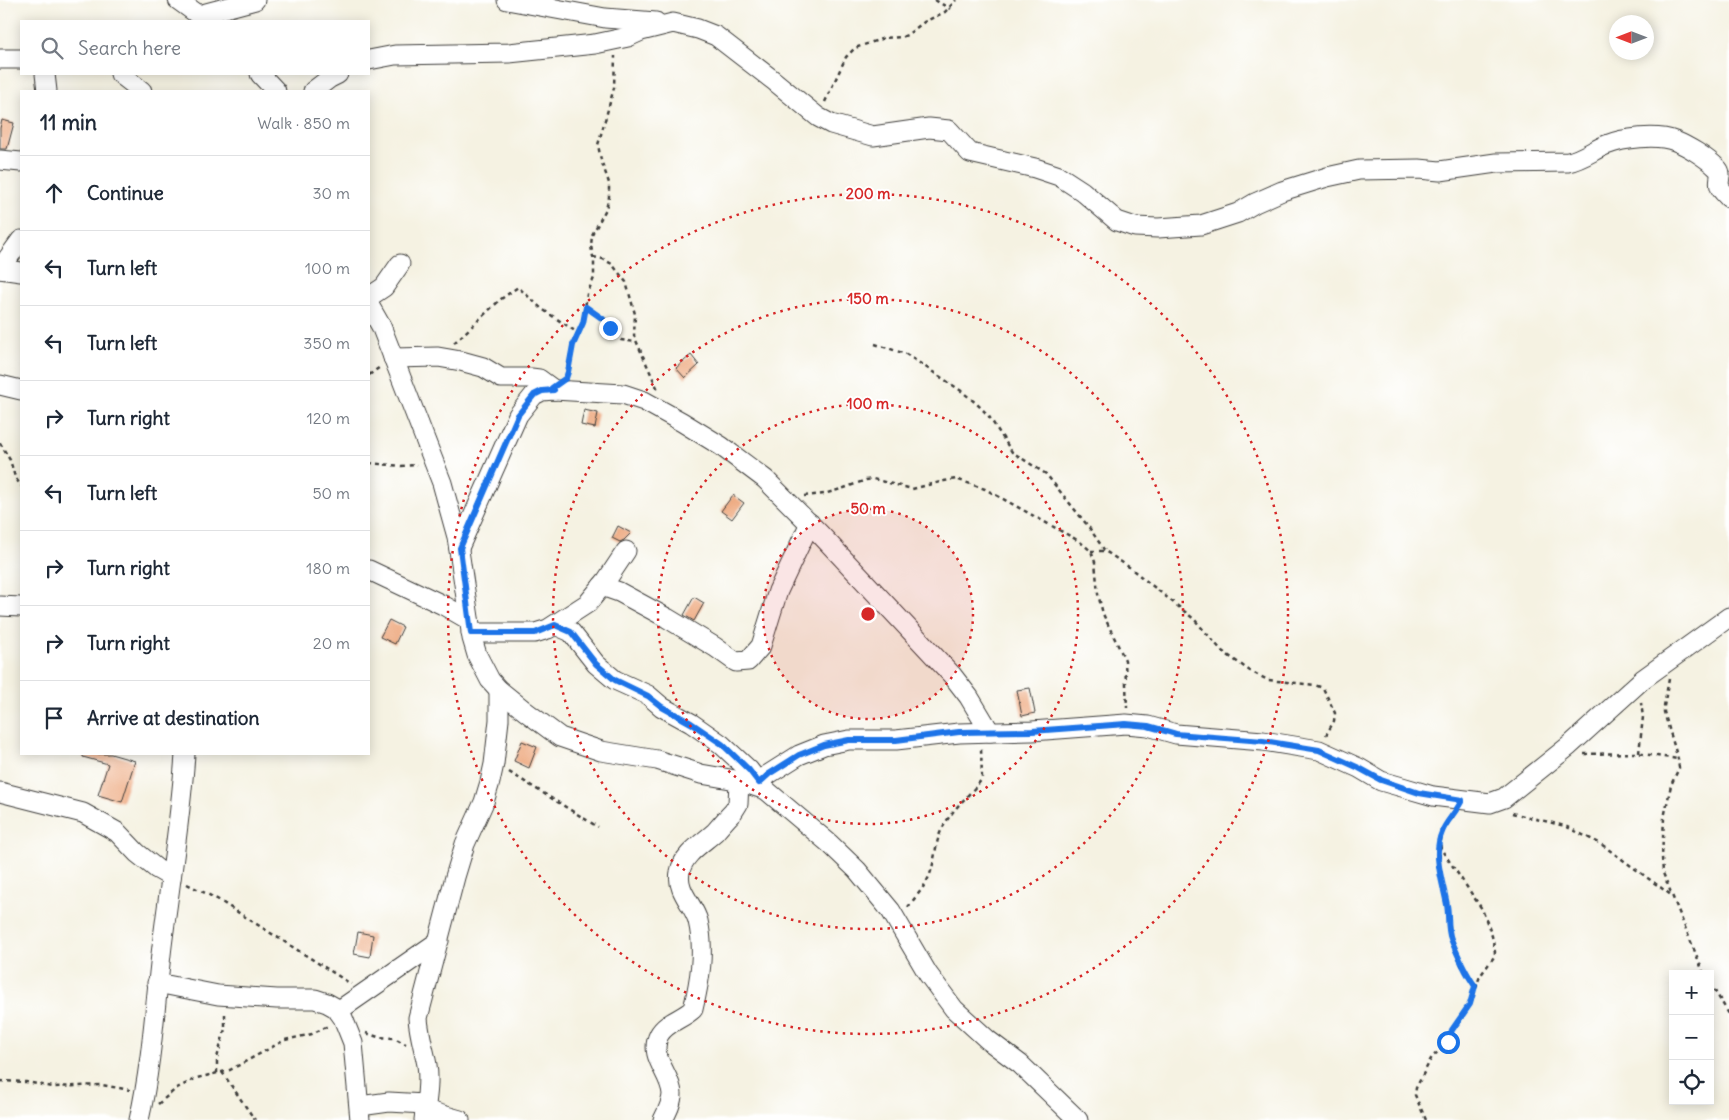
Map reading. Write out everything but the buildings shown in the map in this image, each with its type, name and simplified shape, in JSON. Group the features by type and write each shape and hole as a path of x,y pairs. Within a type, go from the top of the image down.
{"street":[{"path":"178,0 203,18 255,0"},
{"path":"507,0 528,5 553,4 605,18 673,23 698,29 716,36 818,117 831,124 873,136 929,128 949,130 970,153 1035,168 1059,176 1082,191 1117,221 1135,227 1201,226 1238,213 1282,191 1327,176 1359,170 1419,169 1440,171 1496,163 1568,162 1578,160 1605,145 1640,138 1662,138 1675,141 1709,161 1720,170 1719,184 1721,190 1729,198"},
{"path":"370,60 395,55 509,53 615,40 673,23"},
{"path":"0,59 20,58"},
{"path":"44,75 47,90"},
{"path":"121,75 141,90"},
{"path":"261,75 275,90"},
{"path":"314,90 336,75"},
{"path":"0,160 20,162"},
{"path":"20,241 0,269 20,272"},
{"path":"370,296 384,287 400,264"},
{"path":"370,307 381,326 442,483 460,548 470,626 477,655 490,680 499,690 560,737 601,751 657,760 700,774 751,783 766,790 830,844 857,870 891,911 928,974 954,1009 988,1040 1020,1064 1078,1120"},
{"path":"392,358 438,357 475,364 501,378 539,379 553,389"},
{"path":"0,385 20,390"},
{"path":"460,548 518,415 534,395 553,389 623,394 644,400 721,446 765,479 810,523 952,675 969,697 986,732"},
{"path":"602,586 619,592 667,618 715,646 736,662 748,661 761,646 778,591 810,523"},
{"path":"370,570 443,605 470,626 535,633 555,625 588,603 626,551"},
{"path":"0,606 20,607"},
{"path":"663,1120 671,1102 672,1093 670,1083 659,1063 656,1047 659,1035 665,1028 693,1009 701,968 702,938 698,918 685,897 679,882 680,871 686,858 733,812 751,783 799,755 824,745 849,740 896,740 959,732 1032,731 1126,724 1148,726 1176,734 1263,741 1319,750 1381,780 1419,793 1490,803 1504,798 1563,751 1631,690 1729,617"},
{"path":"555,625 571,632 596,664 615,680 648,696 662,707 691,723 722,744 749,770 751,783"},
{"path":"424,1111 428,1077 418,1018 455,876 465,844 484,802 494,764 499,720 499,690"},
{"path":"139,1118 150,1055 185,755"},
{"path":"0,792 83,813 117,832 136,853 171,878"},
{"path":"340,1014 365,993 438,941"},
{"path":"158,984 225,996 315,999 327,1003 340,1014 351,1038 357,1075 360,1113 388,1102 460,1120"}],"path":[{"path":"935,0 950,9"},
{"path":"818,117 846,57 855,48 884,38 907,35 924,22 950,9 956,0"},
{"path":"553,389 566,378 573,345 583,323 587,294 595,272 591,246 592,234 606,209 609,197 609,183 598,145 614,88 615,40"},
{"path":"593,257 603,259 612,264 626,282 635,314 634,336 659,389 655,407"},
{"path":"438,357 501,299 518,287 542,309 579,334"},
{"path":"586,307 603,319 621,340 636,342"},
{"path":"875,344 906,354 976,403 988,415 1012,452 1046,474 1088,526 1105,551 1129,566 1194,619 1222,651 1250,671 1268,680 1314,685 1323,688 1334,713 1334,720 1319,750"},
{"path":"0,443 10,460 15,477 20,484"},
{"path":"370,463 410,466 434,462"},
{"path":"784,498 824,494 873,479 912,489 956,479 985,489 1079,541 1091,551 1095,562 1102,614 1125,660 1128,698 1126,724"},
{"path":"1091,551 1105,551"},
{"path":"1672,658 1664,712 1678,759 1679,770 1671,785 1664,818 1662,857 1664,873 1672,896 1702,970"},
{"path":"1631,690 1642,706 1639,753"},
{"path":"899,924 927,881 931,871 937,838 950,816 982,779 981,749 986,732"},
{"path":"1563,751 1588,755 1626,752 1678,759"},
{"path":"494,764 567,806 598,827"},
{"path":"1462,800 1442,832 1439,865 1447,905 1450,936 1463,968 1475,986"},
{"path":"1490,803 1502,810 1565,826 1601,844 1672,896"},
{"path":"1426,1120 1415,1095 1416,1088 1432,1057 1445,1046 1452,1030 1470,1004 1480,976 1494,957 1495,945 1482,909 1446,858 1440,843"},
{"path":"171,878 217,899 365,993"},
{"path":"1714,989 1729,1014"},
{"path":"218,1073 218,1050 225,1029 225,996"},
{"path":"139,1118 186,1083 241,1065 285,1040 320,1031 340,1014"},
{"path":"351,1038 366,1033 378,1037 394,1038 410,1046 423,1049"},
{"path":"222,1072 255,1120"},
{"path":"0,1081 26,1082 53,1087 88,1084 102,1085 144,1092"}],"route":[{"path":"610,328 603,319 586,307 583,323 573,345 566,378 552,388 554,390 542,391 534,395 518,415 460,548 471,633 535,633 555,625 571,632 602,670 615,680 637,689 662,707 691,723 722,744 749,770 759,783 769,774 799,755 824,745 849,740 896,740 959,732 1032,731 1126,724 1148,726 1176,734 1281,743 1319,750 1381,780 1419,793 1462,800 1442,832 1439,841 1439,865 1447,905 1451,940 1465,972 1475,986 1470,1004 1452,1030 1448,1042"}]}
